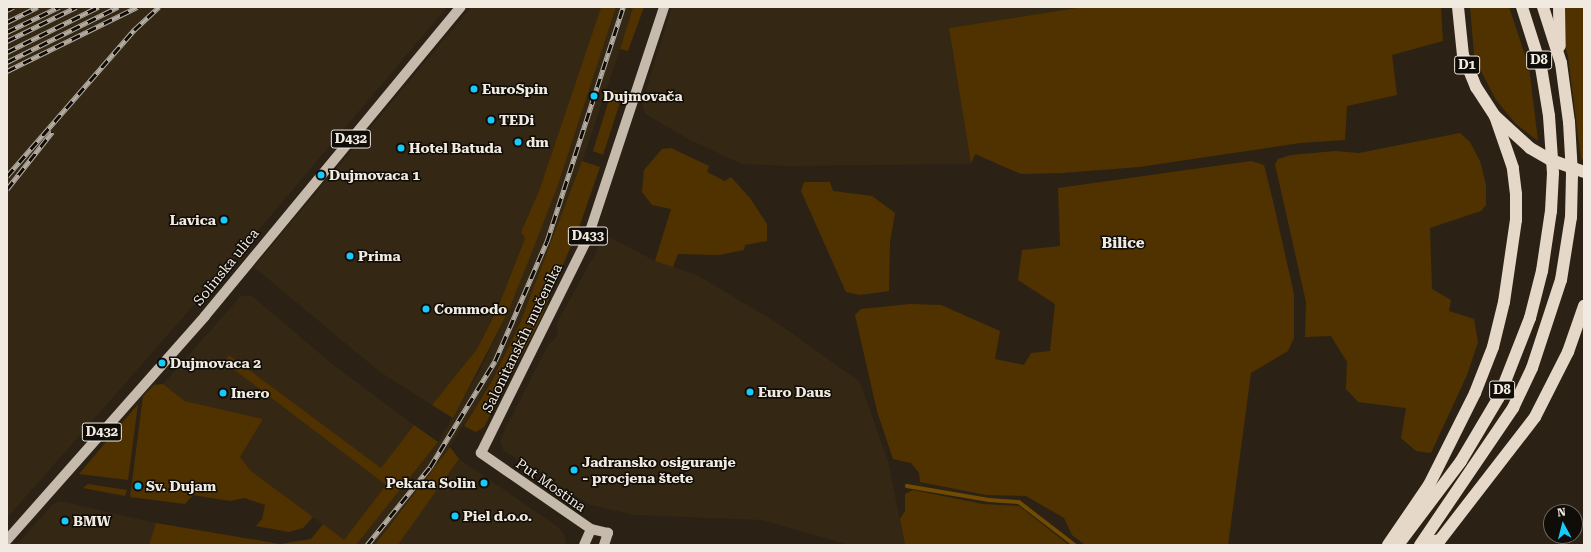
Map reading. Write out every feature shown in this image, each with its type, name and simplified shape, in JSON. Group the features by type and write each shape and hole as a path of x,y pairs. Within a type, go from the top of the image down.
{"highway":[{"name":"D1","path":"1458,7 1463,55 1476,87 1495,116 1530,148 1551,160 1584,172"},
{"name":"D8","path":"1398,545 1461,461 1499,397 1530,318 1542,271 1551,211 1553,172 1549,116 1541,68 1522,7"},
{"name":"D8","path":"1421,544 1513,408 1532,368 1561,280 1571,217 1572,174 1569,122 1561,63 1543,7"},
{"path":"1559,7 1561,63"},
{"path":"1388,545 1432,480 1475,393 1493,347 1504,302 1515,227 1516,194 1513,168 1495,116"},
{"path":"1421,544 1440,540 1535,416 1568,352 1584,306"}],"main road":[{"name":"Solinska ulica","path":"7,540 205,316 461,7"},
{"name":"Salonitanskih mučenika","path":"481,453 588,237 664,7"},
{"name":"Put Mostina","path":"481,453 591,529 608,532 604,545"},
{"path":"584,545 591,529"}],"shaded area":[{"path":"7,7 447,7 229,265 7,518"},
{"path":"471,7 602,7 539,191 521,232 525,237 497,310 477,349 432,405 380,372 254,267"},
{"path":"616,7 633,7 620,49 569,201 520,323 492,381 441,460 390,528 375,545 356,545 438,442 479,372 508,312 558,185"},
{"path":"616,7 558,185 534,247 508,312 453,418 432,405 477,349 497,310 525,238 521,232 539,191 601,8"},
{"path":"633,7 644,7 628,51 620,49"},
{"path":"672,7 1083,7 949,28 971,164 787,166 742,164 692,141 645,114 642,103"},
{"path":"1083,7 1441,7 1443,41 1392,55 1397,95 1347,106 1345,140 1300,143 1139,167 1062,173 1021,174 975,154 971,164 949,28"},
{"path":"1470,7 1509,7 1529,67 1538,141 1516,124 1496,100 1482,73 1474,54"},
{"path":"1553,7 1584,7 1584,160 1581,159 1568,56"},
{"path":"612,90 623,93 603,155 593,151"},
{"path":"1460,133 1470,142 1480,161 1486,185 1486,205 1481,211 1430,228 1432,289 1451,300 1449,311 1474,319 1478,342 1467,375 1431,453 1416,451 1401,438 1406,408 1358,402 1346,389 1347,362 1331,336 1305,337 1306,302 1275,164 1278,159 1291,155 1335,151 1359,153"},
{"path":"671,148 709,166 707,172 725,181 731,177 750,198 767,224 767,241 745,245 744,250 719,255 678,254 673,267 655,261 671,209 652,205 642,192 644,170 662,149"},
{"path":"582,161 600,167 581,222 539,322 484,427 476,432 464,426 492,381 520,323"},
{"path":"1251,161 1264,165 1273,201 1294,294 1294,338 1288,351 1251,373 1228,545 1085,545 1072,535 1064,518 1026,496 986,495 920,482 919,473 911,463 893,459 877,411 855,315 861,309 910,304 941,305 1000,331 995,359 1024,365 1031,353 1050,351 1055,304 1018,280 1022,250 1060,246 1058,188"},
{"path":"804,182 830,182 833,191 872,196 895,213 890,242 889,291 860,295 846,292 801,191"},
{"name":"Euro Daus","path":"605,235 655,261 697,275 779,324 860,382 888,461 905,545 849,545 762,520 635,515 590,505 503,450 500,442 503,433 548,345 558,335 556,325"},
{"path":"241,296 252,296 331,363 414,425 381,468 229,355 224,362 386,485 344,540 251,471 240,457 263,419 185,401 163,384"},
{"path":"229,355 381,468 414,425 438,442 356,545 149,545 156,523 280,544 311,539 323,524 344,540 386,485 224,362"},
{"path":"163,384 185,401 263,419 240,457 251,471 313,517 303,528 289,532 256,526 262,519 265,505 244,498 230,501 193,495 185,504 130,497 143,396 154,385"},
{"path":"138,404 128,480 79,474"},
{"path":"450,447 459,459 398,545 375,545"},
{"path":"459,459 557,526 564,534 566,545 398,545"},
{"path":"88,484 127,490 125,496 83,488"},
{"path":"913,490 983,504 1019,506 1069,545 905,545 900,519 905,511 905,494"},
{"path":"60,501 156,523 149,545 16,545 52,505"}],"waterway":[{"path":"907,486 989,500 1019,502 1075,545"}],"railway":[{"path":"7,10 13,7"},
{"path":"7,22 38,7"},
{"path":"7,32 59,7"},
{"path":"7,41 76,7"},
{"path":"7,52 98,7"},
{"path":"7,62 118,7"},
{"path":"7,71 137,7"},
{"path":"7,176 134,30 159,7"},
{"path":"367,545 430,467 495,361 547,241 623,7"},
{"path":"7,189 52,132"}],"place":[{"name":"EuroSpin","path":"474,89"},
{"name":"Dujmovača","path":"594,96"},
{"name":"TEDi","path":"491,120"},
{"name":"dm","path":"518,142"},
{"name":"Hotel Batuda","path":"401,148"},
{"name":"Dujmovaca 1","path":"321,175"},
{"name":"Lavica","path":"224,220"},
{"name":"Prima","path":"350,256"},
{"name":"Commodo","path":"426,309"},
{"name":"Dujmovaca 2","path":"162,363"},
{"name":"Euro Daus","path":"750,392"},
{"name":"Inero","path":"223,393"},
{"name":"Jadransko osiguranje - procjena štete","path":"574,470"},
{"name":"Pekara Solin","path":"484,483"},
{"name":"Sv. Dujam","path":"138,486"},
{"name":"Piel d.o.o.","path":"455,516"},
{"name":"BMW","path":"65,521"}],"district":[{"name":"Bilice","path":"1123,244"}]}
